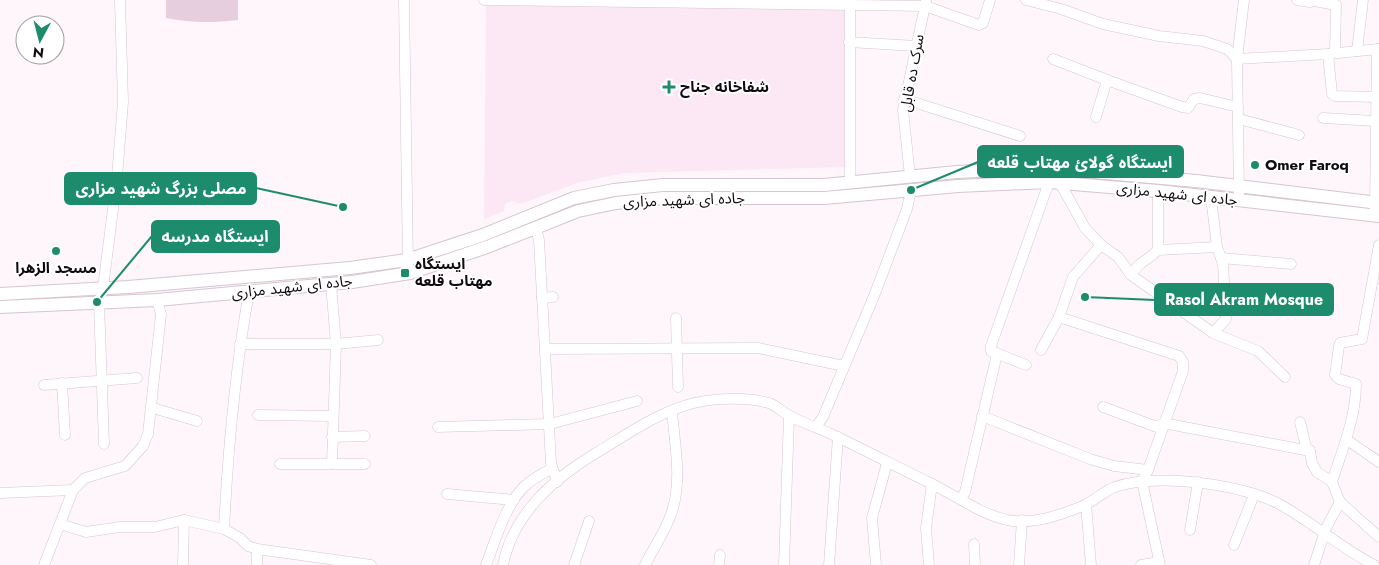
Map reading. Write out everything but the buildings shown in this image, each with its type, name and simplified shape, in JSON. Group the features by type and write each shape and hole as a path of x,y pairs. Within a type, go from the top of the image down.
{"main road":[{"name":"جاده ای شهید مزاری","path":"0,307 157,300 331,284 410,273 536,229 578,211 616,203 754,192 910,176 1016,169 1060,169 1240,186 1377,203"},
{"name":"جاده ای شهید مزاری","path":"0,294 103,288 350,268 407,260 483,234 574,198 614,190 663,185 824,198 1017,182 1054,182 1211,197 1377,216"}],"street":[{"path":"104,444 99,303 103,288 117,177 122,102 120,0"},
{"path":"404,0 407,260 410,273"},
{"path":"484,0 843,4 925,3 979,25 983,23 990,0"},
{"path":"1026,0 1061,9 1103,24 1159,36 1203,41 1227,49 1237,59 1332,54 1378,49 1378,97 1375,121 1377,216"},
{"path":"1239,200 1237,59 1244,0"},
{"path":"1298,0 1336,5 1332,54 1332,94 1335,96 1378,97"},
{"path":"1357,51 1363,0"},
{"name":"سرک ده قابل","path":"910,176 903,110 925,3"},
{"path":"843,4 849,42 850,183"},
{"path":"849,42 916,46"},
{"path":"1053,59 1182,107 1188,108 1194,99 1200,98 1238,107"},
{"path":"1096,117 1107,80"},
{"path":"904,99 1020,136"},
{"path":"1323,118 1375,121"},
{"path":"1239,119 1299,135"},
{"path":"1054,182 1085,228 1102,245 1118,256 1131,276 1213,333 1258,352 1286,376"},
{"path":"1026,365 991,351 991,346 1054,182"},
{"path":"820,423 907,209 911,190"},
{"path":"1158,192 1158,250"},
{"path":"1211,197 1217,247 1221,258 1226,319 1213,333"},
{"path":"503,565 507,548 528,510 555,476 539,240 536,229"},
{"path":"1041,350 1059,318 1073,277 1102,245"},
{"path":"1332,482 1347,440 1356,397 1356,384 1338,379 1335,375 1339,346 1340,343 1362,339 1376,282 1379,245"},
{"path":"1131,276 1138,263 1152,256 1158,250 1217,247"},
{"path":"1221,258 1291,264"},
{"path":"331,284 336,344 332,416 332,464"},
{"path":"224,529 231,418 240,344 249,292"},
{"path":"542,298 553,297"},
{"path":"44,565 73,490 85,478 125,466 143,446 148,434 152,408 160,314 157,300"},
{"path":"676,318 678,387"},
{"path":"1059,318 1179,356 1183,362 1182,371 1145,475 1159,563 1141,565"},
{"path":"240,344 336,344 378,340"},
{"path":"545,349 758,348 844,366"},
{"path":"963,496 997,354"},
{"path":"44,384 137,378"},
{"path":"62,383 65,435"},
{"path":"486,565 498,532 514,500 524,486 555,476 652,420 694,403 708,401 755,400 777,407 789,416 820,423 838,437 887,463 963,496 1002,518 1022,520 1046,519 1086,504 1113,488 1145,475"},
{"path":"438,427 550,424 637,401"},
{"path":"1103,407 1157,427 1163,424 1310,452"},
{"path":"152,408 196,421"},
{"path":"645,565 670,517 674,502 677,459 672,412"},
{"path":"258,415 332,416"},
{"path":"784,565 789,416"},
{"path":"982,416 1090,459 1145,475 1198,482 1254,495 1280,504 1325,531 1374,565"},
{"path":"1300,422 1306,447 1310,452 1312,464 1317,472 1332,482 1340,502 1379,537"},
{"path":"332,437 365,436"},
{"path":"829,565 838,437"},
{"path":"1347,440 1379,462"},
{"path":"876,565 872,518 887,463"},
{"path":"280,464 365,464"},
{"path":"1190,530 1198,482"},
{"path":"929,565 926,528 932,484"},
{"path":"0,493 73,490"},
{"path":"447,494 514,500"},
{"path":"1234,545 1254,495"},
{"path":"1314,565 1325,531 1340,502"},
{"path":"1086,504 1090,565"},
{"path":"183,565 184,520"},
{"path":"60,524 86,532 120,527 155,527 184,520 224,529 240,538 248,546 256,549 319,560 371,565"},
{"path":"1019,565 1022,520"},
{"path":"574,565 588,521"},
{"path":"974,544 975,565"},
{"path":"256,549 257,565"}],"shaded area":[{"path":"166,0 238,0 238,20 202,22 166,18"},
{"name":"شفاخانه جناح","path":"486,0 852,8 851,167 624,173 577,183 521,204 512,201 505,204 504,211 484,219"}],"place":[{"name":"شفاخانه جناح","path":"669,87"},
{"name":"Omer Faroq","path":"1255,165"},
{"name":"ایستگاه گولائ مهتاب قلعه","path":"911,190"},
{"name":"مصلی بزرگ شهید مزاری","path":"343,207"},
{"name":"مسجد الزهرا","path":"56,251"},
{"name":"ایستگاه مهتاب قلعه","path":"405,273"},
{"name":"Rasol Akram Mosque","path":"1085,297"},
{"name":"ایستگاه مدرسه","path":"97,302"}]}
